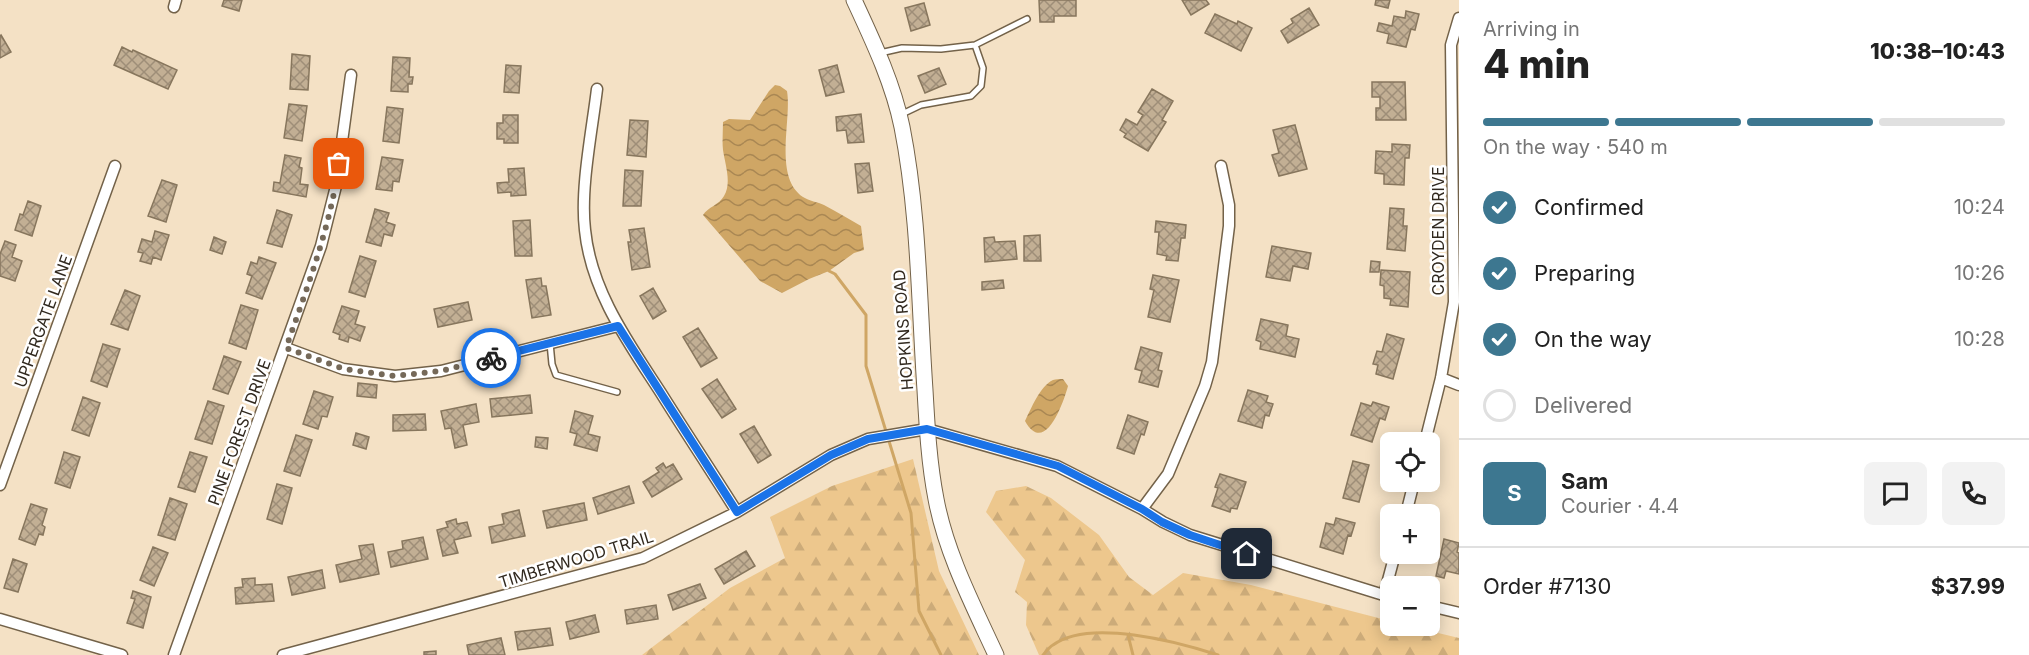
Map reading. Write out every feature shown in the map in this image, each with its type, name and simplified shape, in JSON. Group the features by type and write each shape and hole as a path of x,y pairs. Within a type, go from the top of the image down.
{"main road":[{"name":"HOPKINS ROAD","path":"854,0 879,54 898,116 912,197 927,429 936,499 948,546 996,655"}],"street":[{"name":"CROYDEN DRIVE","path":"1428,432 1442,378 1454,302 1456,177 1451,45 1459,18"},
{"name":"PINE FOREST DRIVE","path":"174,655 321,246 336,186 351,75"},
{"path":"597,89 585,189 584,228 590,262 618,326 737,512"},
{"name":"UPPERGATE LANE","path":"0,485 115,166"},
{"path":"1142,509 1167,474 1178,453 1205,386 1212,362 1229,226 1229,205 1221,166"},
{"path":"286,348 344,369 395,376 441,371 618,326"},
{"path":"1442,378 1459,385"},
{"path":"927,429 1058,466 1190,535 1380,594"},
{"name":"TIMBERWOOD TRAIL","path":"283,655 643,558 737,512 831,455 868,439 927,429"},
{"path":"1440,608 1459,613"},
{"path":"0,620 122,655"}],"lane":[{"path":"879,54 902,48 941,49 975,45 1027,19"},
{"path":"898,116 921,105 971,96 981,86 983,68 975,45"},
{"path":"550,343 552,364 556,375 617,392"}],"green space":[{"path":"913,459 939,571 979,655 642,655 730,588 785,558 770,517 832,486"},
{"path":"1026,486 1051,498 1099,535 1129,577 1153,595 1183,573 1251,585 1380,618 1380,636 1440,636 1440,633 1459,638 1459,655 1039,655 1026,625 1027,602 1015,592 1025,560 986,512 996,491"}],"water":[{"path":"775,85 787,91 786,162 794,188 803,197 824,205 861,226 864,250 854,253 829,271 782,293 760,281 703,215 722,199 728,185 723,147 723,122 729,119 750,120"},
{"path":"1063,379 1068,386 1052,423 1040,433 1032,430 1025,421 1036,398 1048,383"}],"building":[{"path":"224,0 242,0 239,11 222,6"},
{"path":"1039,0 1076,0 1076,16 1054,16 1054,22 1040,22"},
{"path":"1182,0 1206,0 1209,4 1191,15"},
{"path":"1376,0 1390,0 1388,8 1375,5"},
{"path":"924,3 930,25 911,31 905,8"},
{"path":"1309,8 1319,25 1288,43 1281,31 1293,23 1291,19"},
{"path":"1406,11 1419,14 1415,30 1411,29 1406,47 1387,43 1389,34 1377,31 1379,23 1392,26 1394,16 1405,18"},
{"path":"1215,14 1252,28 1241,51 1205,33"},
{"path":"0,36 11,52 0,58"},
{"path":"122,47 177,70 168,89 114,65"},
{"path":"292,54 310,56 308,90 290,89"},
{"path":"393,57 410,58 409,77 413,77 412,84 408,84 408,92 391,91"},
{"path":"506,65 521,66 519,93 504,92"},
{"path":"837,65 844,92 826,96 819,70"},
{"path":"939,68 946,84 925,93 918,76"},
{"path":"1372,82 1405,82 1406,120 1376,120 1376,108 1380,108 1380,97 1372,97"},
{"path":"1152,89 1173,101 1162,120 1166,122 1148,151 1124,137 1126,134 1120,130 1126,119 1137,125 1143,115 1138,112"},
{"path":"289,104 307,106 302,141 284,138"},
{"path":"387,107 403,109 399,143 383,141"},
{"path":"861,114 864,142 848,143 846,130 837,131 836,117"},
{"path":"503,115 518,115 518,143 504,143 504,139 497,139 497,123 503,123"},
{"path":"630,120 648,121 646,157 627,155"},
{"path":"1295,125 1307,169 1279,176 1272,155 1279,153 1273,130"},
{"path":"1392,144 1410,145 1409,158 1405,158 1404,185 1384,184 1384,174 1375,173 1376,151 1392,152"},
{"path":"285,155 301,158 300,184 308,185 306,197 273,191 274,182 280,183"},
{"path":"382,157 403,160 399,182 393,181 392,191 376,189"},
{"path":"869,163 873,191 858,193 855,164"},
{"path":"524,168 526,195 511,196 511,192 498,193 497,183 509,182 508,169"},
{"path":"625,170 643,171 641,206 623,206"},
{"path":"162,180 177,185 166,222 148,216"},
{"path":"28,201 41,206 32,236 15,230 20,214 23,215"},
{"path":"1390,208 1404,209 1403,226 1407,226 1405,251 1387,249"},
{"path":"375,209 389,213 386,222 395,225 392,236 384,234 381,246 366,242"},
{"path":"277,210 292,215 282,247 267,243"},
{"path":"530,220 532,256 515,256 513,221"},
{"path":"1156,221 1186,225 1185,238 1181,238 1178,261 1166,260 1167,256 1157,254 1159,232 1155,232"},
{"path":"644,228 650,267 632,270 628,242 631,242 629,230"},
{"path":"155,231 169,235 161,260 153,257 151,264 140,261 143,253 138,252 142,239 152,242"},
{"path":"1040,235 1041,261 1024,261 1024,236"},
{"path":"214,237 226,242 222,254 210,250"},
{"path":"994,237 995,242 1015,241 1017,259 985,262 984,238"},
{"path":"5,241 16,245 12,257 22,261 15,281 0,276 0,254"},
{"path":"1272,246 1311,253 1308,269 1293,266 1290,281 1266,277"},
{"path":"360,256 376,261 365,297 349,292"},
{"path":"259,257 276,263 262,299 246,293 252,276 247,274 251,262 257,264"},
{"path":"1371,261 1380,262 1379,272 1370,272"},
{"path":"1381,270 1410,272 1408,307 1390,305 1391,299 1384,298 1384,286 1380,285"},
{"path":"1153,275 1179,280 1170,322 1148,317 1154,290 1150,289"},
{"path":"541,278 542,286 546,286 551,315 532,318 526,280"},
{"path":"1003,280 1004,288 982,290 982,282"},
{"path":"653,288 666,311 653,319 640,296"},
{"path":"125,290 140,296 128,330 111,324"},
{"path":"468,302 472,320 438,327 434,309"},
{"path":"241,305 258,310 246,349 229,343"},
{"path":"342,306 359,311 355,324 365,327 360,341 349,337 348,342 339,339 340,335 333,332"},
{"path":"1261,319 1288,325 1286,336 1299,339 1295,357 1260,349 1261,342 1256,340"},
{"path":"698,328 717,358 701,367 683,337"},
{"path":"1387,334 1404,339 1393,379 1376,374 1378,365 1373,364 1377,351 1382,352"},
{"path":"103,344 120,349 107,387 91,381"},
{"path":"1141,347 1162,353 1158,370 1162,371 1158,387 1139,382 1142,371 1135,369"},
{"path":"224,356 241,362 228,394 213,389"},
{"path":"717,379 736,409 722,418 702,389"},
{"path":"358,383 377,385 376,398 357,396"},
{"path":"1248,390 1268,396 1266,402 1273,404 1269,416 1265,415 1262,428 1238,421"},
{"path":"314,391 333,397 327,417 322,416 318,429 303,424"},
{"path":"530,395 532,413 492,417 490,399"},
{"path":"83,397 100,403 89,436 72,430"},
{"path":"208,401 224,406 212,444 195,439"},
{"path":"1373,402 1389,407 1385,420 1380,418 1372,442 1351,435 1361,403 1371,406"},
{"path":"476,404 479,422 463,425 467,445 455,448 451,428 445,429 441,411"},
{"path":"575,411 593,416 588,434 600,437 597,451 574,445 577,434 570,432"},
{"path":"425,414 426,430 393,431 393,415"},
{"path":"1128,415 1148,422 1134,454 1117,448"},
{"path":"754,426 771,455 758,463 740,434"},
{"path":"356,433 369,437 366,449 353,445"},
{"path":"296,435 312,440 300,476 284,471"},
{"path":"536,437 548,438 547,449 535,447"},
{"path":"64,452 80,457 70,488 55,483"},
{"path":"190,452 207,457 195,492 178,487"},
{"path":"1353,461 1369,465 1359,502 1343,498"},
{"path":"663,463 666,468 673,464 682,479 652,497 643,482 659,472 656,468"},
{"path":"1220,474 1246,482 1237,509 1231,508 1230,512 1212,506"},
{"path":"277,484 292,488 282,524 267,519"},
{"path":"629,486 634,503 598,514 593,498"},
{"path":"170,498 187,504 175,540 158,535"},
{"path":"584,503 587,520 547,528 543,511"},
{"path":"31,504 47,509 42,525 45,527 43,535 39,534 35,545 19,539"},
{"path":"519,510 525,536 492,543 489,527 504,524 502,514"},
{"path":"1336,518 1355,523 1351,536 1348,535 1343,554 1320,547 1326,523 1334,525"},
{"path":"456,519 457,524 467,522 471,536 454,540 458,553 443,556 437,530 448,527 446,522"},
{"path":"423,537 428,559 391,567 388,552 403,549 402,541"},
{"path":"1444,539 1459,543 1457,552 1459,553 1459,574 1446,571 1444,578 1436,576"},
{"path":"373,544 379,574 340,582 336,565 362,559 359,546"},
{"path":"153,547 168,553 154,586 140,580"},
{"path":"746,551 755,566 724,584 715,569"},
{"path":"13,559 27,564 18,592 4,588"},
{"path":"322,570 325,588 292,595 288,577"},
{"path":"255,578 255,585 272,584 274,601 236,604 235,588 243,587 242,579"},
{"path":"700,584 706,598 673,610 668,595"},
{"path":"133,591 151,597 143,628 127,623 135,599 131,598"},
{"path":"656,605 658,619 627,624 625,610"},
{"path":"595,615 599,632 570,639 566,622"},
{"path":"550,628 553,645 518,650 515,632"},
{"path":"501,638 505,655 469,655 467,645"},
{"path":"436,651 436,655 424,655 424,652"}],"waterway":[{"path":"829,271 835,274 866,315 866,366 911,513 919,611 941,655"},
{"path":"1043,655 1052,646 1069,637 1088,633 1134,635 1158,639 1218,655"},
{"path":"1128,635 1133,655"}],"way so far":[{"path":"339,164 321,246 286,348 344,369 395,376 441,371 491,358"}],"route":[{"path":"491,358 618,326 737,512 831,455 868,439 927,429 1058,466 1142,509 1162,522 1190,535 1247,554"}]}
